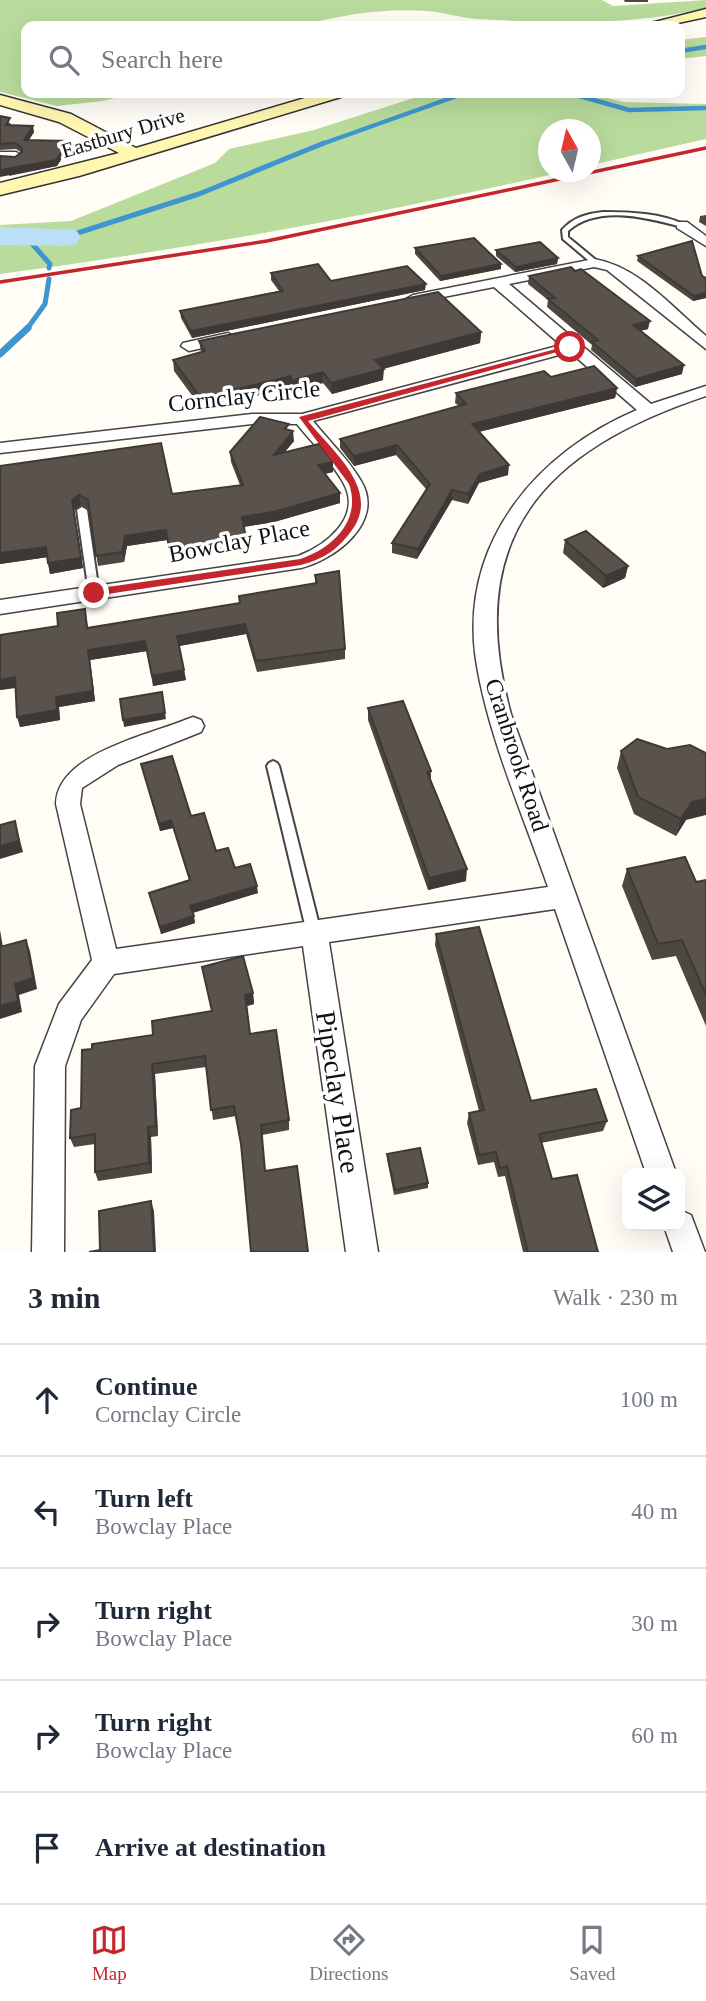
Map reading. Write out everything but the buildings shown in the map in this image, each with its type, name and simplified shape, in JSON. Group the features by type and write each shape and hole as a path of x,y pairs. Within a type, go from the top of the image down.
{"street":[{"path":"669,21 706,13"},
{"name":"Eastbury Drive","path":"0,189 135,154 321,98"},
{"path":"0,100 65,118 135,154"},
{"path":"0,156 16,156"},
{"path":"682,225 706,242"},
{"path":"403,301 594,263 611,266 625,275 706,344"},
{"path":"496,281 570,347 646,409"},
{"path":"189,346 242,335"},
{"name":"Cornclay Circle","path":"0,448 252,419 302,419 570,347"},
{"name":"Cranbrook Road","path":"659,1168 500,714 484,621 494,565 509,526 537,485 566,454 646,409 706,391"},
{"name":"Bowclay Place","path":"0,607 301,562 320,556 334,547 355,521 357,494 354,484 302,419"},
{"path":"106,963 68,804 68,792 74,780 89,769 193,726"},
{"path":"48,1252 50,1066 69,1013 106,963 565,897"},
{"name":"Pipeclay Place","path":"314,933 362,1252"},
{"path":"682,1231 689,1252"}],"lane":[{"path":"594,263 565,238 565,230 573,221 622,214 657,218 682,225"},
{"path":"82,510 94,593"},
{"path":"273,766 314,933"}],"green space":[{"path":"0,0 602,0 613,6 706,0 706,8 678,14 607,21 478,19 410,10 362,13 322,21 21,21 21,97 0,92"},
{"path":"706,37 706,56 685,58 685,39"},
{"path":"24,98 115,98 103,101 57,106"},
{"path":"413,98 608,98 624,102 706,104 706,139 601,163 601,119 538,119 538,177 282,230 142,254 0,274 0,225 71,221 215,163 229,149 314,130"}],"waterway":[{"path":"685,50 706,47"},
{"path":"320,145 451,98"},
{"path":"587,98 629,110 706,108"},
{"path":"320,145 324,143"},
{"path":"65,237 199,194 320,145"},
{"path":"0,236 65,237"},
{"path":"26,237 50,264 49,268"},
{"path":"27,329 45,304 49,279"},
{"path":"0,354 27,329"}],"railway":[{"path":"0,282 267,241 706,148"}],"route":[{"path":"94,593 301,562 320,556 334,547 355,521 359,505 354,484 302,419 570,347"}]}
